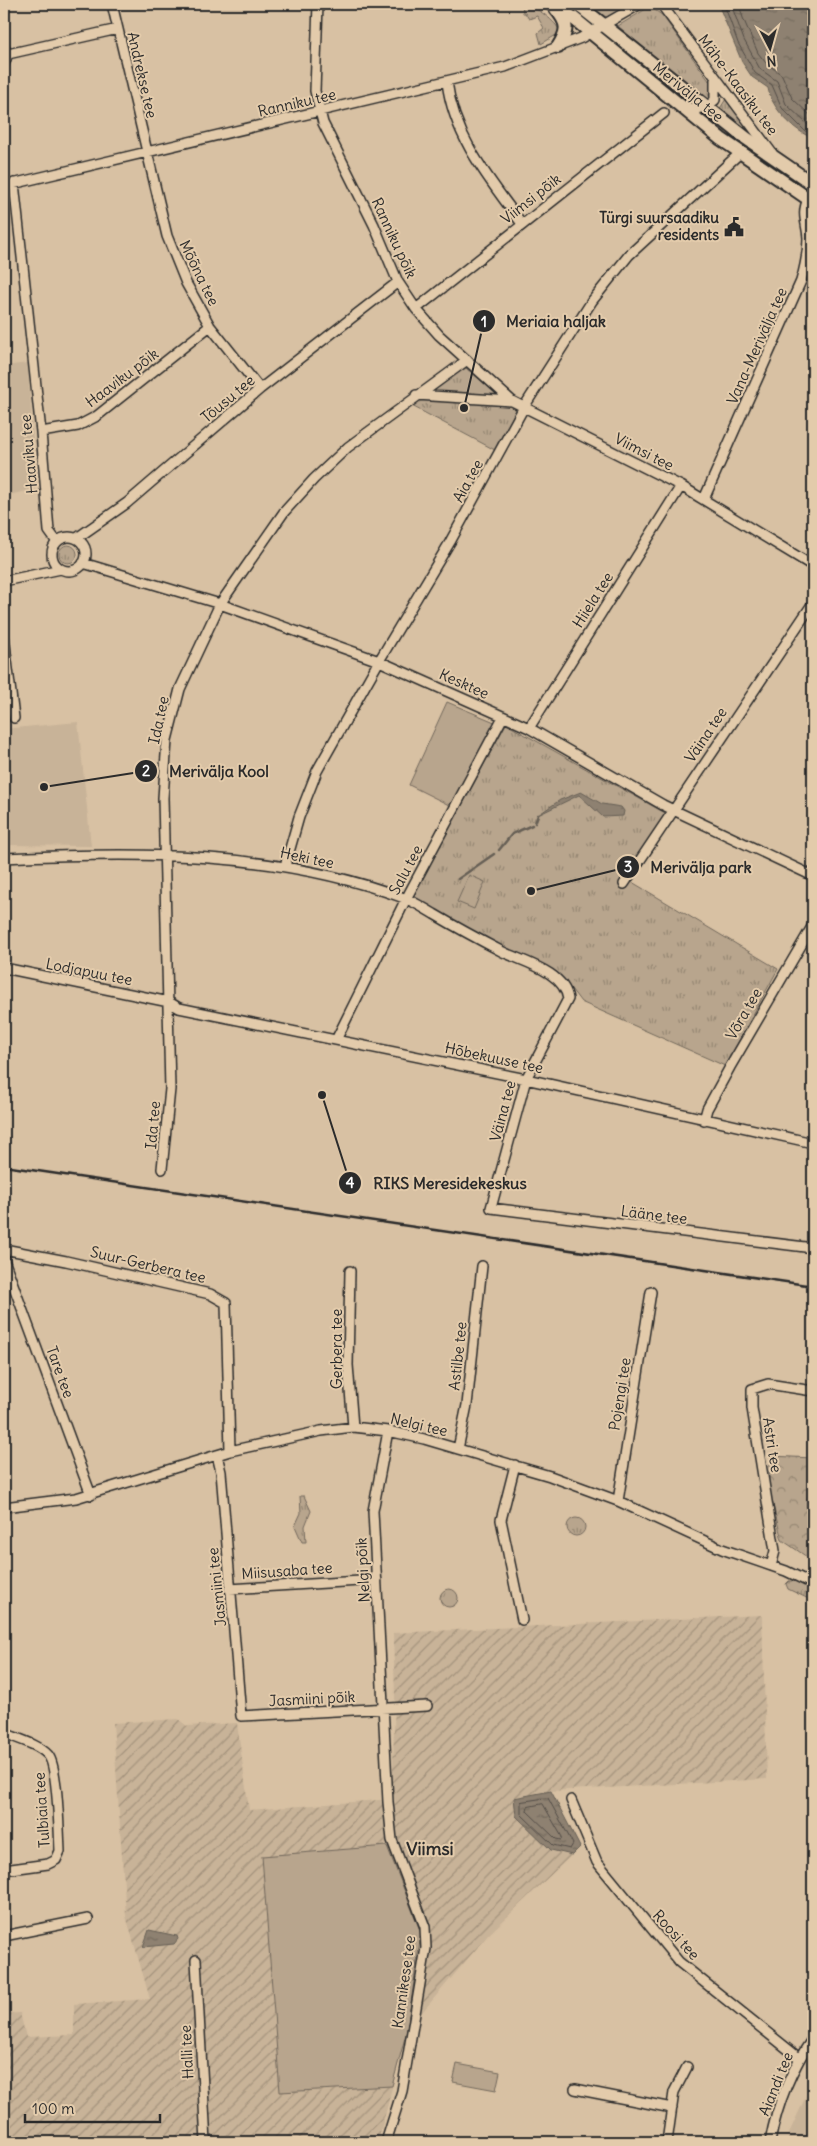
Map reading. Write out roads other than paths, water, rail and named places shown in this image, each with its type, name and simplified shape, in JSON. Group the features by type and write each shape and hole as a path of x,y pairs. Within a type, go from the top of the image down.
{"main road":[{"name":"Merivälja tee","path":"551,4 572,17 675,104 740,154 811,200"},
{"path":"551,4 565,20 564,37 558,47"},
{"name":"Merivälja tee","path":"577,4 707,107 776,159 813,184"}],"street":[{"name":"Andrekse tee","path":"112,4 146,152"},
{"name":"Ranniku põik","path":"318,4 315,91 323,123 374,225 398,282 416,309 439,335 467,360"},
{"name":"Ranniku tee","path":"4,186 505,68 591,33 640,4"},
{"name":"Mähe-Kaasiku tee","path":"659,4 776,159"},
{"path":"4,64 6,51 118,29"},
{"path":"675,104 696,109 707,107 715,100 715,78"},
{"path":"447,82 458,124 476,161 522,224"},
{"name":"Viimsi põik","path":"416,309 664,113"},
{"name":"Mõõna tee","path":"146,152 167,236 186,283 210,326 260,389"},
{"name":"Aia tee","path":"285,866 299,817 317,771 379,661 450,542 524,407 592,301 629,255 740,154"},
{"name":"Haaviku tee","path":"14,183 41,432 49,531 56,542"},
{"name":"Vana-Merivälja tee","path":"704,499 801,281 807,258 808,236 803,210 811,200"},
{"name":"Tõusu tee","path":"77,538 127,503 260,389 398,282"},
{"name":"Haaviku põik","path":"41,432 78,426 97,416 210,326"},
{"name":"Viimsi tee","path":"467,360 512,401 681,486 813,566"},
{"name":"Ida tee","path":"162,1169 170,1089 163,798 167,740 180,689 220,604 284,512 314,479 348,447 467,360"},
{"path":"416,396 512,401"},
{"name":"Hiiela tee","path":"529,728 681,486"},
{"path":"4,581 61,569 72,570 83,563 86,551 77,538 66,537 56,542 52,556 61,569"},
{"name":"Kesktee","path":"83,563 220,604 379,661 529,728 672,810 813,876"},
{"name":"Väina tee","path":"624,884 813,603"},
{"path":"4,636 14,718"},
{"name":"Salu tee","path":"337,1038 406,899 503,717"},
{"name":"Heki tee","path":"4,858 165,855 224,858 285,866 344,880 406,899 556,978 566,989 568,999"},
{"name":"Võra tee","path":"704,1120 707,1109 725,1075 813,925"},
{"name":"Lodjapuu tee","path":"4,968 169,1002"},
{"name":"Väina tee","path":"491,1208 526,1078 568,999"},
{"name":"Hõbekuuse tee","path":"169,1002 179,1008 337,1038 526,1078 704,1120 813,1143"},
{"name":"Lääne tee","path":"491,1208 813,1248"},
{"name":"Suur-Gerbera tee","path":"4,1249 66,1261 210,1294 226,1303 230,1451"},
{"name":"Tare tee","path":"4,1260 91,1495"},
{"name":"Astilbe tee","path":"458,1449 467,1405 482,1266"},
{"name":"Gerbera tee","path":"350,1271 348,1365 353,1427"},
{"name":"Pojengi tee","path":"618,1501 651,1292"},
{"name":"Astri tee","path":"771,1566 775,1551 752,1408 752,1389 768,1384 813,1391"},
{"name":"Nelgi tee","path":"4,1507 91,1495 230,1451 321,1431 353,1427 388,1431 458,1449 618,1501 722,1549 771,1566 813,1584"},
{"name":"Nelgi põik","path":"384,1708 373,1511 388,1431"},
{"name":"Jasmiini tee","path":"217,1455 221,1472 241,1716"},
{"path":"515,1466 501,1520 522,1620"},
{"name":"Miisusaba tee","path":"230,1589 377,1580"},
{"name":"Jasmiini põik","path":"241,1716 427,1706"},
{"name":"Kannikese tee","path":"384,1708 388,1802 392,1840 425,1927 426,1948 402,2091 386,2142"},
{"name":"Tulbiaia tee","path":"4,1733 38,1748 50,1756 55,1772 60,1851 56,1860 48,1864 4,1870"},
{"name":"Roosi tee","path":"571,1800 596,1862 679,1962 799,2058"},
{"path":"4,1936 88,1919"},
{"name":"Halli tee","path":"196,1960 206,2142"},
{"name":"Aiandi tee","path":"770,2142 774,2120 799,2058 813,2038"},
{"path":"667,2142 674,2092 687,2067"},
{"path":"575,2089 672,2108"}],"water":[{"path":"718,4 813,4 813,138 792,125 785,118 770,96 768,88 752,77 742,62"},
{"path":"581,792 602,804 621,807 624,811 623,816 603,817 579,795 538,815 560,800"},
{"path":"811,1490 813,1490 813,1520 808,1513 807,1505"},
{"path":"551,1791 580,1847 572,1855 551,1850 516,1816 514,1798"},
{"path":"149,1930 177,1936 178,1939 174,1944 143,1947"}],"waterway":[{"path":"535,823 538,815"},
{"path":"499,850 512,834 532,825"},
{"path":"458,879 494,854"}],"railway":[{"path":"4,1166 813,1286"}],"place":[{"name":"Türgi suursaadiku residents","path":"734,227"},
{"name":"Meriaia haljak","path":"464,408"},
{"name":"Merivälja Kool","path":"44,787"},
{"name":"Merivälja park","path":"531,891"},
{"name":"RIKS Meresidekeskus","path":"322,1095"}],"district":[{"name":"Viimsi","path":"430,1849"}]}
